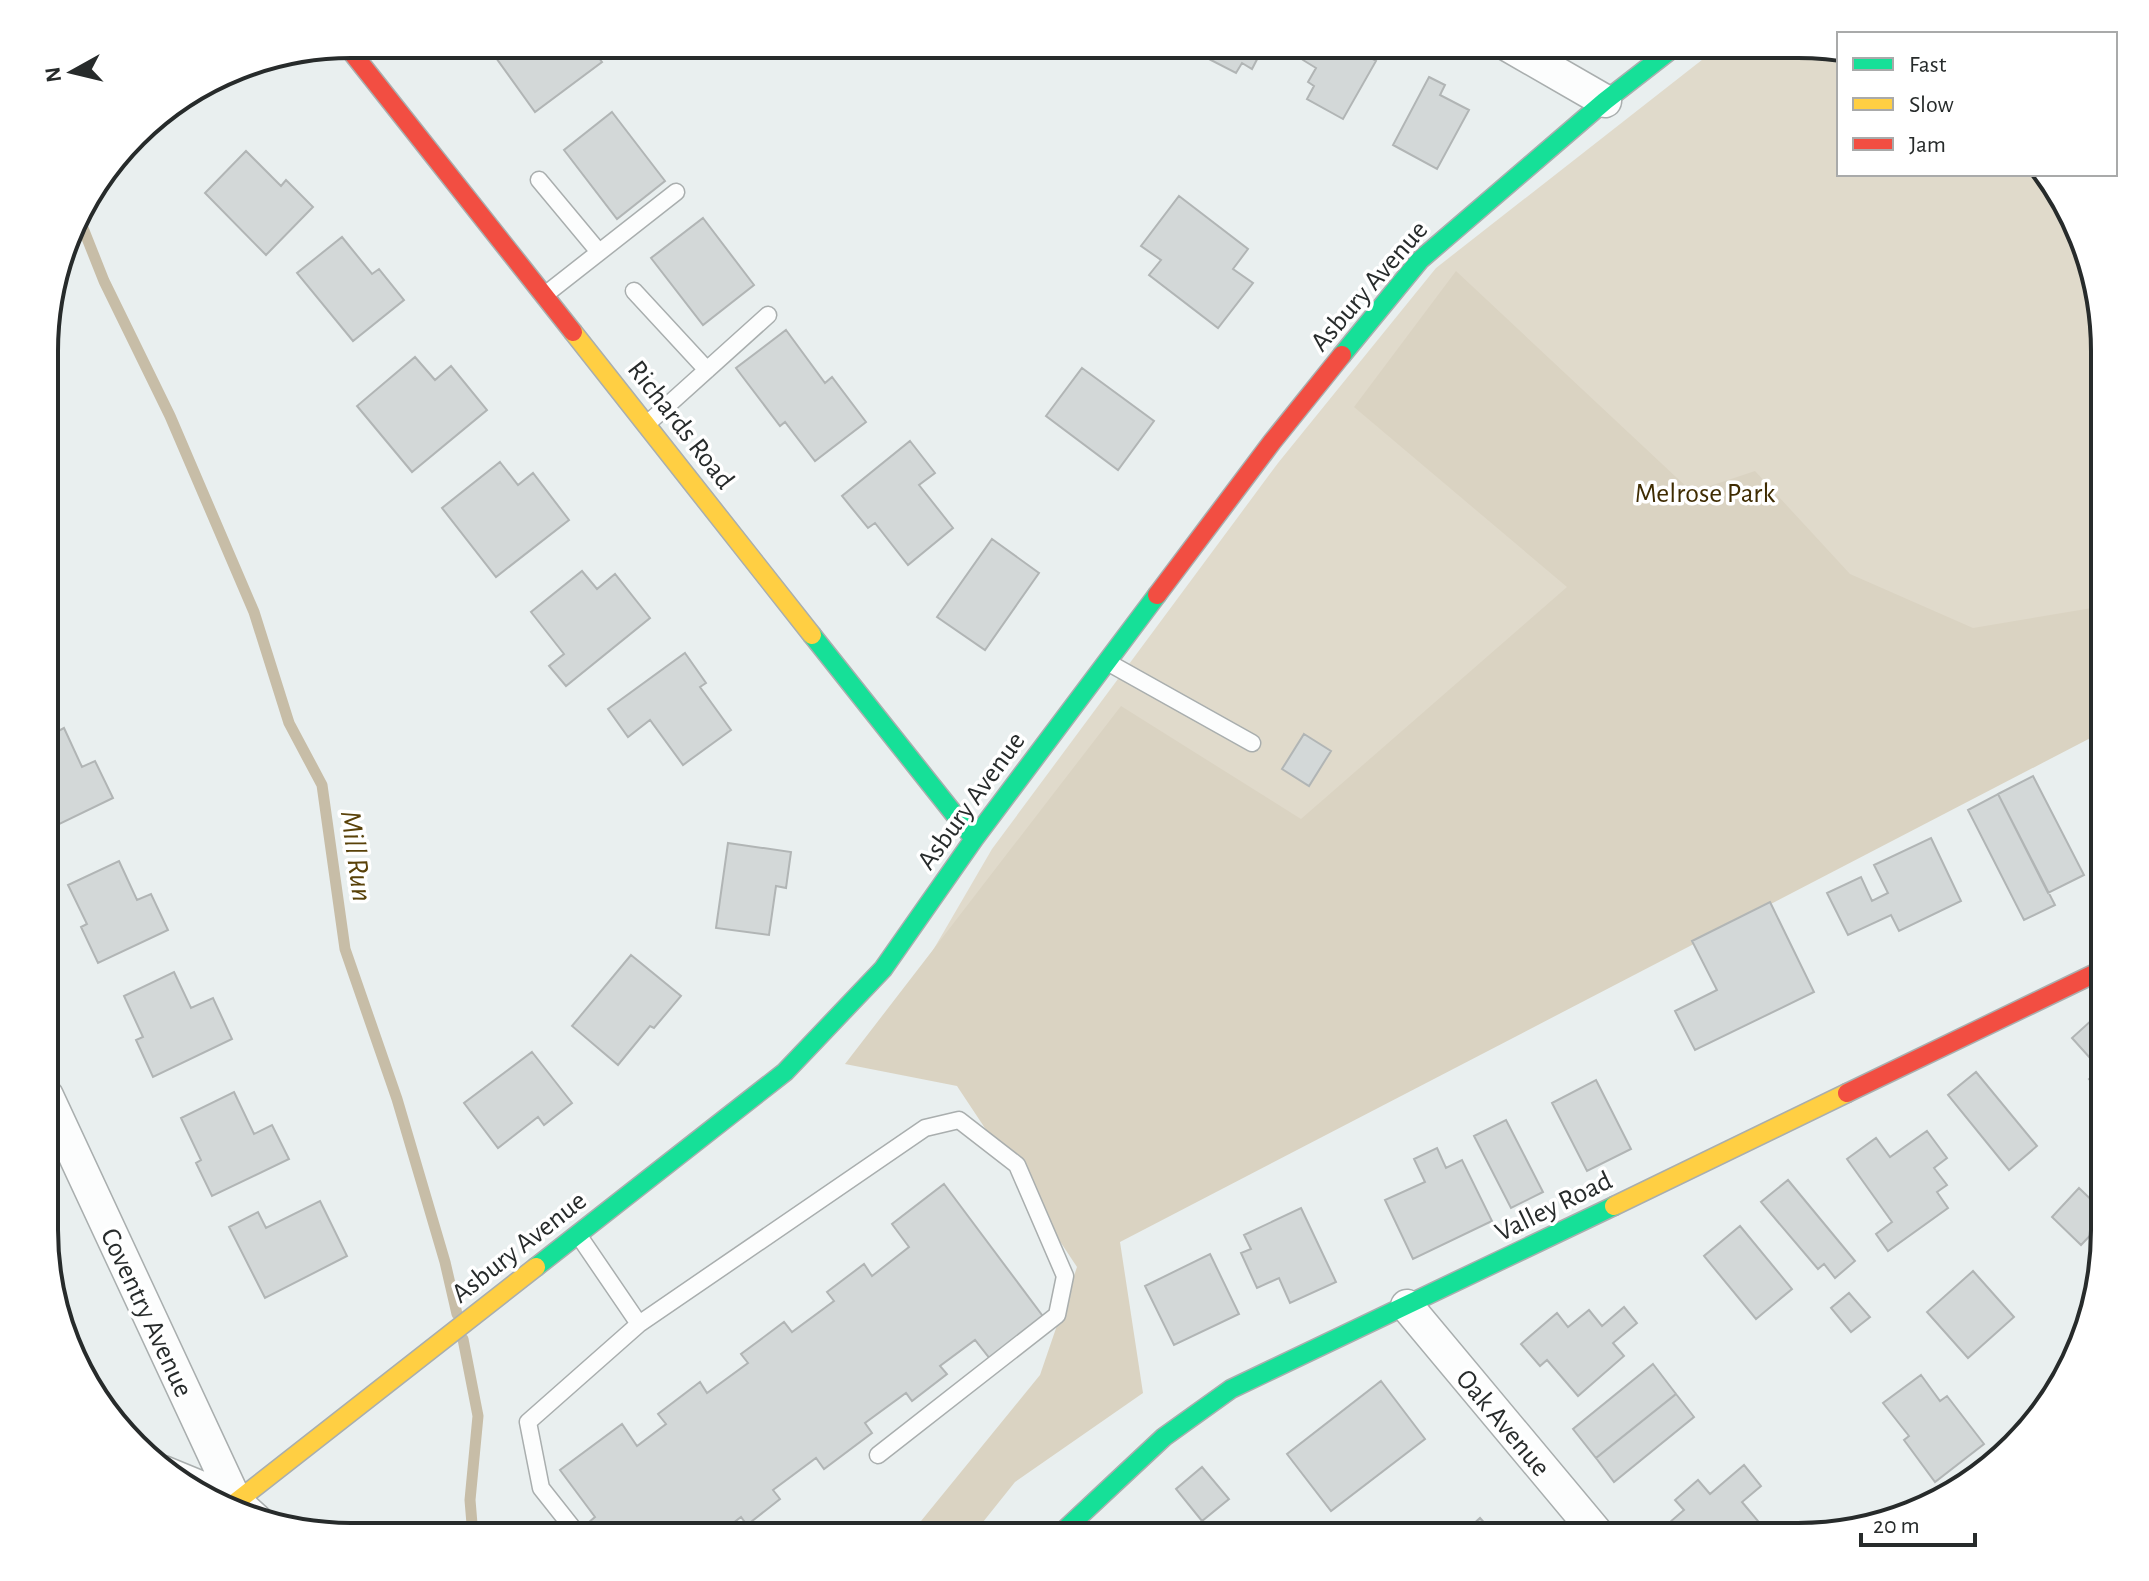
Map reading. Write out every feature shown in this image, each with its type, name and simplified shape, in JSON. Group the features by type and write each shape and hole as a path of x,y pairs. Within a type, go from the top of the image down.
{"street":[{"name":"Richards Road","path":"356,58 974,839"},
{"path":"1530,58 1605,101"},
{"name":"Asbury Avenue","path":"250,1505 438,1344 785,1072 883,969 974,839 1272,442 1420,260 1605,101 1660,58"},
{"name":"Valley Road","path":"1072,1523 1164,1437 1231,1389 2091,975"},
{"name":"Coventry Avenue","path":"58,1119 237,1500"},
{"name":"Oak Avenue","path":"1407,1306 1588,1523"}],"lane":[{"path":"539,180 599,252"},
{"path":"544,295 676,192"},
{"path":"634,291 707,370"},
{"path":"647,424 768,315"},
{"path":"1108,662 1252,743"},
{"path":"569,1523 541,1488 528,1422 639,1324 925,1128 959,1120 1017,1165 1065,1276 1057,1315 878,1455"},
{"path":"578,1234 639,1324"}],"green space":[{"name":"Melrose Park","path":"1704,58 1837,61 1837,176 2032,176 2069,239 2081,275 2088,313 2091,351 2091,679 918,976 992,849 1278,463 1436,268"},
{"path":"1456,271 1692,492 1755,471 1850,574 1973,628 2091,608 2091,738 1120,1242 1143,1393 1015,1482 982,1523 919,1523 1040,1375 1077,1267 957,1086 845,1064 1121,706 1301,819 1567,587 1354,407"}],"building":[{"path":"496,58 599,58 602,62 535,112"},
{"path":"1207,58 1258,58 1252,69 1242,63 1236,73"},
{"path":"1371,58 1376,61 1343,119 1307,99 1314,86 1308,82 1316,68 1303,60"},
{"path":"1429,77 1445,85 1440,95 1469,110 1437,169 1393,145"},
{"path":"612,112 665,181 617,219 564,150"},
{"path":"246,151 281,186 286,180 313,207 266,255 205,193"},
{"path":"1179,196 1248,249 1233,269 1253,283 1218,328 1149,275 1161,260 1141,246"},
{"path":"703,218 754,285 703,325 651,258"},
{"path":"342,237 372,274 379,269 404,300 353,341 297,273"},
{"path":"786,330 825,383 832,377 866,422 815,461 785,422 780,426 736,368"},
{"path":"415,357 435,380 451,366 487,410 412,472 357,406"},
{"path":"1082,368 1154,421 1118,470 1046,416"},
{"path":"910,441 935,473 919,485 953,528 908,565 875,523 868,528 842,496"},
{"path":"500,462 518,485 533,473 569,520 496,577 442,508"},
{"path":"992,539 1039,573 985,650 937,617"},
{"path":"582,571 597,589 615,574 650,618 566,686 549,666 564,654 531,612"},
{"path":"685,653 706,683 700,687 731,730 683,765 650,720 628,737 608,709"},
{"path":"64,728 82,767 95,761 113,798 58,825 58,731"},
{"path":"1304,734 1331,751 1309,786 1282,769"},
{"path":"2033,776 2084,875 2048,893 1998,794"},
{"path":"1998,794 2055,905 2024,920 1968,810"},
{"path":"1931,838 1961,901 1899,931 1891,915 1848,935 1827,893 1861,877 1872,901 1888,893 1874,865"},
{"path":"728,843 791,852 786,888 776,886 769,935 716,928"},
{"path":"119,861 137,900 151,894 168,930 98,963 81,927 87,924 68,885"},
{"path":"1770,902 1814,992 1695,1050 1675,1011 1717,990 1692,941"},
{"path":"631,955 681,996 654,1028 650,1026 618,1065 572,1026"},
{"path":"174,972 191,1008 213,998 232,1039 153,1077 136,1040 143,1037 124,996"},
{"path":"2091,1021 2091,1059 2072,1038"},
{"path":"532,1052 572,1103 544,1125 538,1117 498,1148 464,1103"},
{"path":"1976,1072 2037,1146 2009,1170 1948,1095"},
{"path":"1596,1080 1631,1149 1587,1171 1552,1103"},
{"path":"234,1092 254,1134 272,1125 289,1159 212,1196 196,1163 201,1160 181,1118"},
{"path":"1506,1120 1543,1192 1511,1208 1474,1136"},
{"path":"1927,1131 1947,1158 1934,1168 1947,1185 1937,1192 1948,1208 1888,1251 1876,1234 1892,1222 1847,1159 1876,1138 1890,1157"},
{"path":"1437,1148 1446,1168 1462,1160 1492,1221 1413,1259 1385,1200 1425,1182 1414,1159"},
{"path":"1788,1180 1855,1261 1835,1278 1824,1264 1818,1269 1761,1202"},
{"path":"944,1184 1045,1319 991,1360 975,1340 940,1366 947,1374 912,1401 906,1393 865,1423 872,1433 824,1469 816,1458 773,1490 780,1499 750,1523 741,1517 733,1523 588,1523 595,1517 560,1470 622,1424 637,1446 666,1424 658,1414 700,1382 707,1393 748,1363 741,1354 784,1322 792,1332 834,1301 827,1292 864,1264 872,1276 909,1247 892,1224"},
{"path":"2079,1188 2091,1200 2091,1235 2081,1245 2052,1217"},
{"path":"320,1201 347,1256 265,1298 229,1227 258,1212 266,1228"},
{"path":"1301,1208 1336,1282 1290,1303 1279,1278 1257,1288 1241,1253 1251,1249 1244,1235"},
{"path":"1740,1226 1792,1289 1756,1319 1704,1256"},
{"path":"1210,1254 1239,1314 1174,1345 1145,1286"},
{"path":"1973,1271 2014,1317 1968,1358 1927,1312"},
{"path":"1849,1293 1870,1317 1851,1332 1831,1308"},
{"path":"1624,1307 1637,1323 1613,1343 1624,1356 1578,1396 1547,1360 1540,1366 1521,1344 1557,1313 1568,1327 1589,1310 1602,1326"},
{"path":"1653,1364 1676,1394 1596,1458 1573,1429"},
{"path":"1921,1375 1940,1401 1947,1396 1984,1444 1935,1482 1904,1440 1909,1436 1883,1403"},
{"path":"1381,1381 1425,1439 1331,1511 1287,1454"},
{"path":"1676,1394 1694,1417 1614,1482 1596,1458"},
{"path":"1744,1465 1761,1486 1742,1502 1758,1521 1669,1523 1684,1510 1675,1500 1698,1480 1710,1494"},
{"path":"1202,1467 1229,1499 1202,1521 1176,1489"}],"waterway":[{"name":"Mill Run","path":"84,230 104,281 170,416 254,612 289,723 322,785 345,949 397,1099 445,1262 457,1314"},
{"name":"Mill Run","path":"463,1339 478,1416 470,1500 472,1523"}],"traffic: fast":[{"path":"1342,355 1420,260 1605,101 1660,58"},
{"path":"536,1267 785,1072 883,969 974,839 1157,595"},
{"path":"812,635 974,839"},
{"path":"1072,1523 1164,1437 1231,1389 1614,1206"}],"traffic: slow":[{"path":"573,332 812,635"},
{"path":"1614,1206 1847,1093"},
{"path":"238,1501 536,1267"}],"traffic: jam":[{"path":"356,58 573,332"},
{"path":"1157,595 1342,355"},
{"path":"1847,1093 2091,975"}]}
